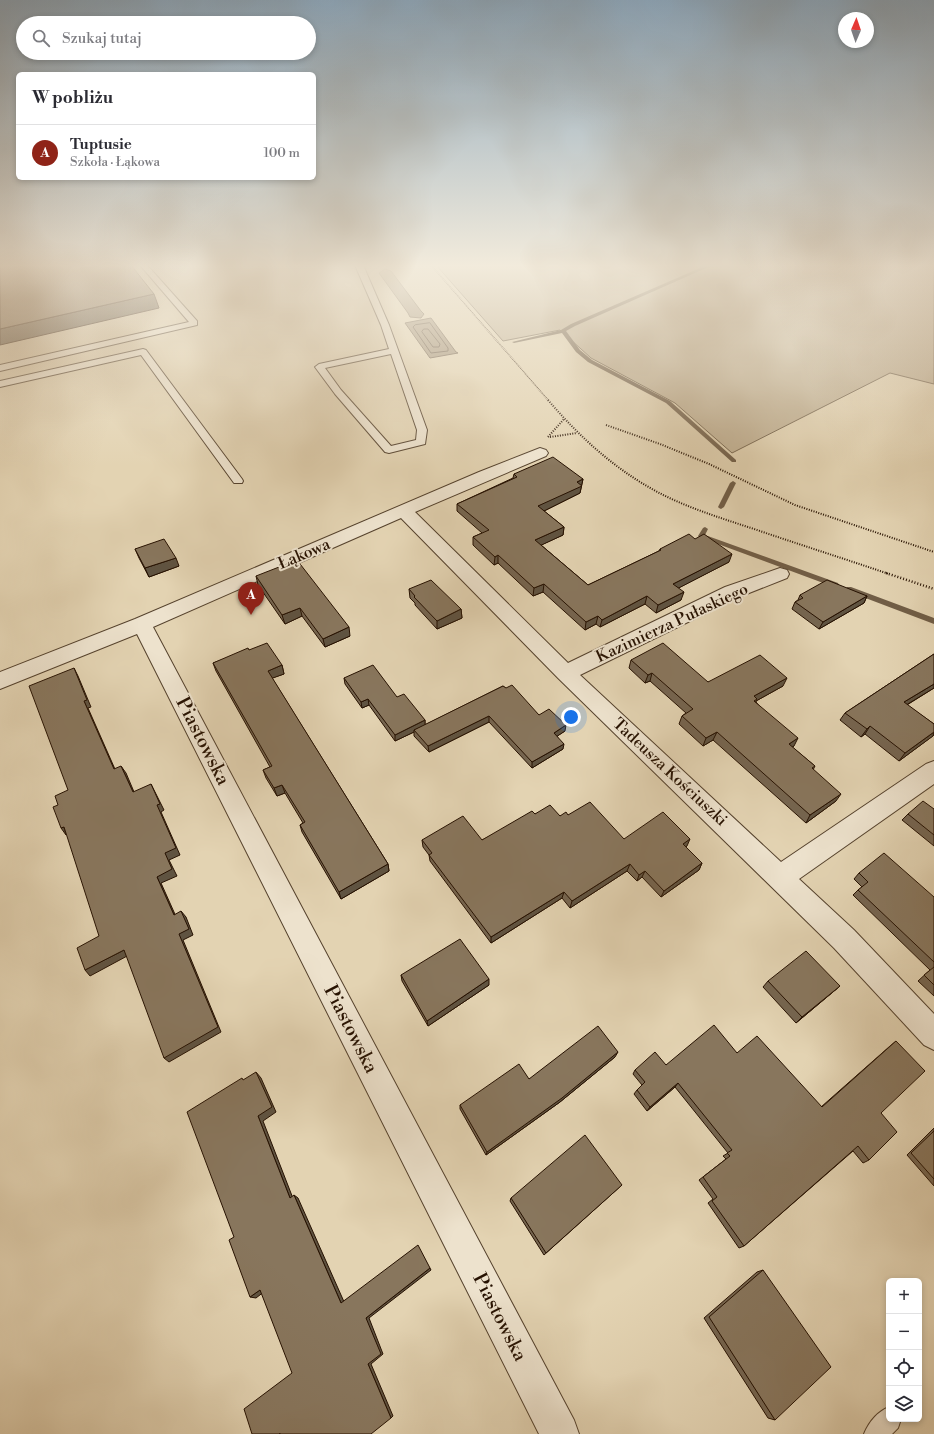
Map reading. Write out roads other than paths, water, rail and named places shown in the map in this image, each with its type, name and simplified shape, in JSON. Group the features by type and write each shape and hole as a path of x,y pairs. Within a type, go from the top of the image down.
{"street":[{"name":"Łąkowa","path":"0,681 142,624 485,475 540,453"},
{"name":"Tadeusza Kościuszki","path":"404,511 565,673 844,939 934,1035"},
{"name":"Kazimierza Pułaskiego","path":"565,673 732,592 780,574"},
{"name":"Piastowska","path":"142,624 560,1434"},
{"path":"780,877 934,770"}],"lane":[{"path":"0,368 152,332"},
{"path":"387,332 422,430 421,442 389,450 338,392 319,367 394,351"},
{"path":"0,384 142,352 238,481"},
{"path":"876,1434 886,1422"}],"water":[{"path":"411,332 441,332 458,353 430,358"}],"waterway":[{"path":"514,342 559,332"},
{"path":"564,332 578,351 590,361 668,402 734,461"},
{"path":"721,507 733,483"},
{"path":"705,529 701,536 836,585"},
{"path":"849,589 934,621"}],"place":[{"name":"Tuptusie","path":"251,615"}]}
